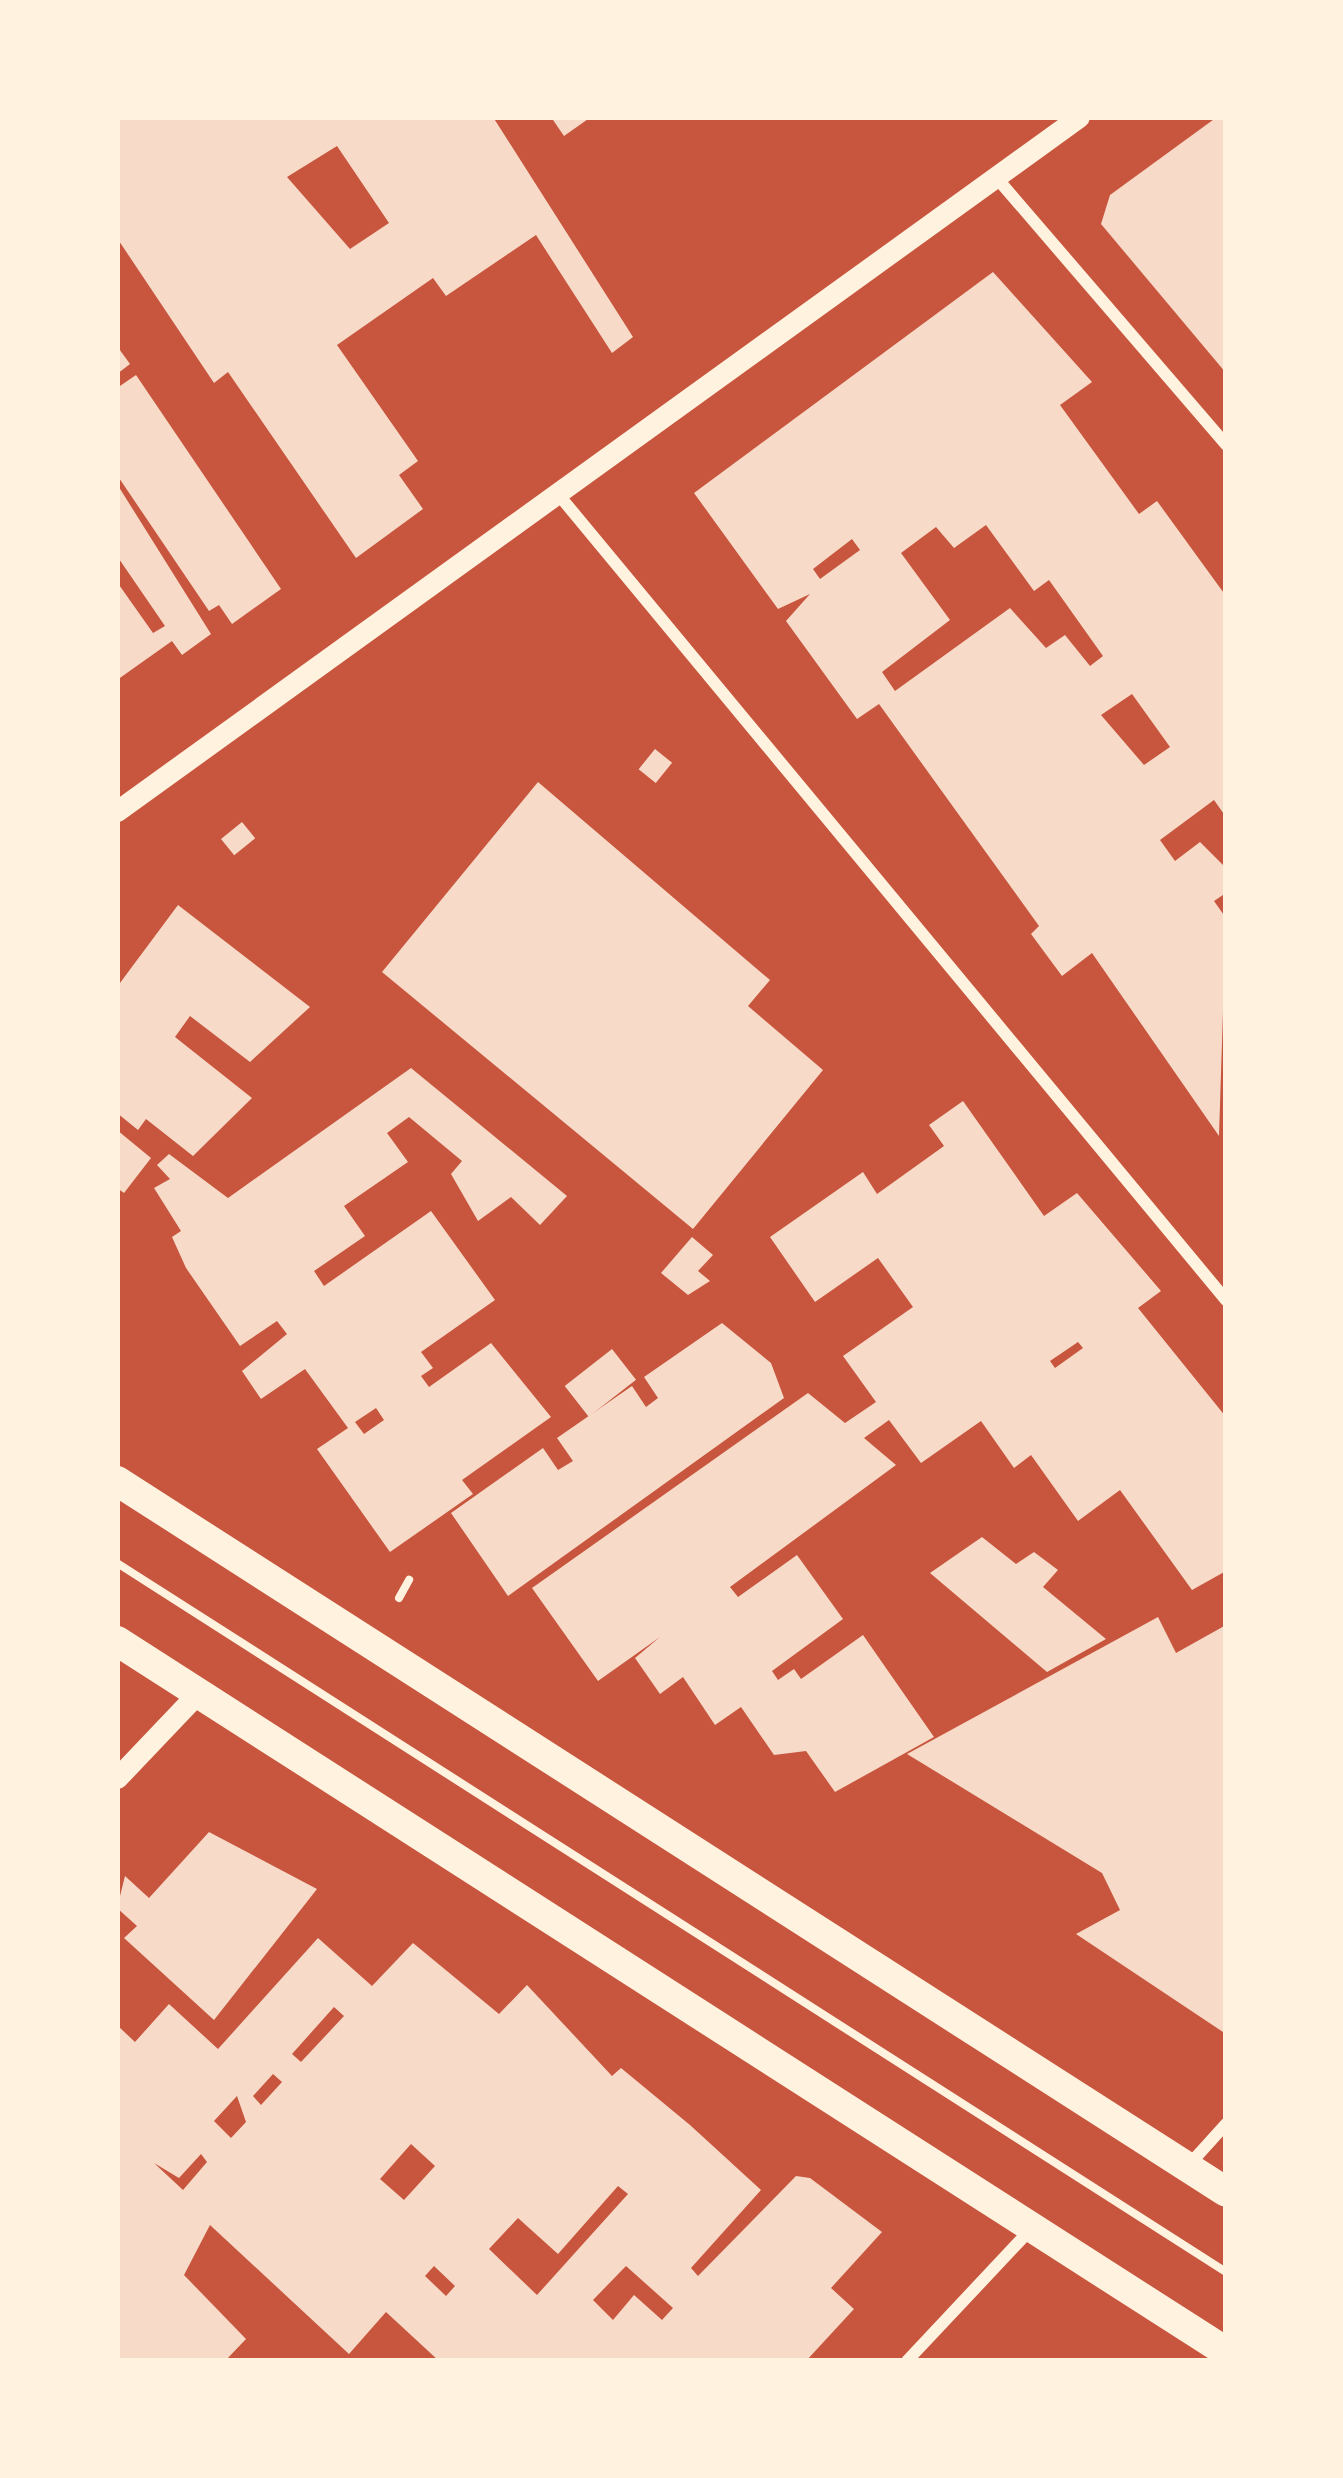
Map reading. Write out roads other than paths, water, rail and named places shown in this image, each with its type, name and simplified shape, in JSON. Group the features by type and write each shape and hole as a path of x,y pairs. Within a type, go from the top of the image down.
{"main road":[{"path":"117,1481 1226,2192"},
{"path":"117,1641 1036,2223 1226,2353"}],"street":[{"path":"117,811 1079,117"},
{"path":"995,176 1226,445"},
{"path":"558,494 1226,1300"},
{"path":"117,1778 198,1693"},
{"path":"1187,2167 1226,2124"},
{"path":"908,2361 1036,2223"}]}
